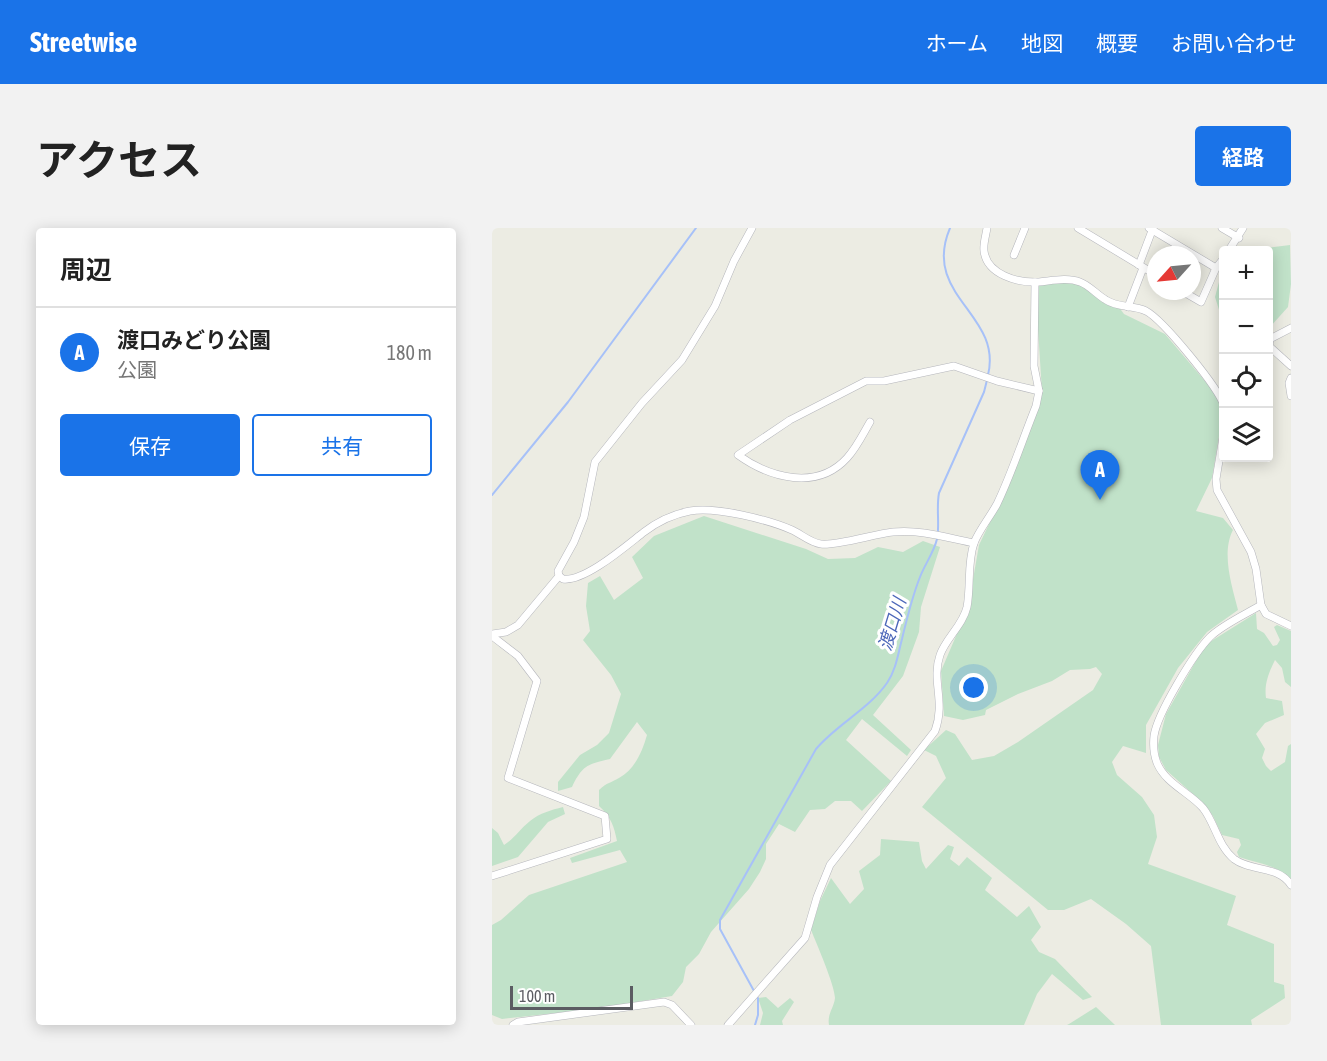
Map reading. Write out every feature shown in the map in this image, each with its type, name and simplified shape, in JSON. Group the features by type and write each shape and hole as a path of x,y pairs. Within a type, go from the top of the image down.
{"street":[{"path":"752,228 734,261 715,306 682,360 642,403 595,462 584,517 574,542 558,571 560,576 563,579 575,579 626,549 645,531 669,517 690,511 742,515 791,529 818,544 895,532 942,536 974,543"},
{"path":"987,228 983,249 986,260 995,269 1012,279 1035,282 1064,280 1080,282 1118,306 1144,310 1157,318 1212,385 1219,397"},
{"path":"1014,255 1025,228"},
{"path":"1078,228 1147,270"},
{"path":"1222,228 1239,238"},
{"path":"1232,246 1243,228"},
{"path":"1128,307 1151,229 1216,268"},
{"path":"1198,300 1201,302 1219,264"},
{"path":"728,1025 805,938 817,897 830,865 935,731 940,718 938,666 941,653 967,608 974,543 997,503 1036,406 1039,391 1034,366 1035,282"},
{"path":"1291,328 1270,339 1269,346 1291,366"},
{"path":"870,422 847,459 819,476 783,477 764,471 738,455 790,420 866,381 884,381 954,366 997,381 1039,391"},
{"path":"1291,378 1289,383 1291,396"},
{"path":"1219,461 1217,490 1251,552 1261,605 1266,614 1291,626"},
{"path":"492,635 518,626 560,576"},
{"path":"1261,605 1211,635 1189,663 1159,722 1154,736 1154,750 1157,764 1167,778 1204,809 1228,853 1235,860 1248,866 1276,872 1291,885"},
{"path":"492,635 518,656 537,681 508,778 605,816 607,839 492,876"},
{"path":"513,1025 518,1022 664,1002 672,1005 691,1025"}],"green space":[{"path":"1290,245 1291,284 1288,307 1273,324 1273,300 1273,247"},
{"path":"1035,282 1079,282 1118,306 1124,314 1165,334 1210,387 1219,401 1219,436 1212,478 1196,511 1223,518 1233,530 1228,559 1238,610 1207,632 1178,668 1146,725 1146,753 1123,746 1112,762 1117,775 1142,797 1154,815 1157,837 1148,864 1236,896 1227,925 1274,944 1274,982 1284,985 1285,998 1251,1020 1252,1025 1161,1025 1151,946 1126,924 1091,899 1064,910 1048,910 922,807 946,778 936,756 924,750 946,730 955,734 972,760 994,756 1093,690 1102,674 1096,667 1070,670 1052,681 986,710 985,715 963,720 944,716 941,671 968,608 979,545 1002,497 1042,392"},
{"path":"1219,282 1219,310 1215,297"},
{"path":"704,516 806,549 828,559 855,558 878,547 903,552 923,541 940,547 921,607 919,632 903,676 873,715 911,750 907,756 862,719 846,740 891,781 862,811 851,801 835,801 825,809 810,810 795,832 779,824 766,844 766,859 760,872 749,889 711,932 699,954 686,967 683,982 672,996 601,1008 502,1019 492,1015 492,925 529,895 627,862 620,850 572,863 570,858 617,841 611,822 599,806 599,790 625,774 637,760 647,735 637,722 610,759 586,767 572,787 558,791 558,782 580,755 597,745 609,733 621,694 611,675 583,640 590,631 586,606 588,583 600,576 614,600 643,578 632,557 654,536"},
{"path":"1256,613 1257,629 1264,633 1273,646 1277,645 1280,640 1274,627 1277,625 1291,631 1291,687 1285,682 1282,668 1275,660 1266,688 1266,698 1282,701 1284,715 1265,723 1256,734 1265,749 1262,758 1271,771 1285,762 1288,746 1291,744 1291,880 1273,868 1239,857 1237,852 1241,845 1239,839 1222,835 1204,804 1166,770 1159,757 1158,745 1166,714 1205,645"},
{"path":"563,807 565,814 548,822 518,857 492,866 492,828 498,833 504,845 534,818"},
{"path":"881,839 919,842 922,861 926,869 948,845 954,847 950,859 959,866 967,857 992,878 985,890 1017,917 1029,906 1041,927 1031,940 1039,952 1055,959 1092,997 1083,1000 1052,974 1037,994 1024,1025 829,1025 835,998 834,992 811,930 820,901 831,878 850,904 864,889 859,871 880,855"},
{"path":"766,997 778,1008 790,998 794,1002 782,1021 783,1025 760,1025 763,1013 758,998"},
{"path":"1096,1007 1115,1025 1067,1025 1069,1024"}],"waterway":[{"path":"492,495 568,402 696,228"},
{"name":"渡口川","path":"950,228 944,251 946,271 953,288 984,336 989,354 988,375"},
{"name":"渡口川","path":"754,991 720,929 720,920 816,749 871,701 890,678 915,592 937,539 939,493 984,392 987,380"},
{"name":"渡口川","path":"755,1025 758,1015 758,998"}],"place":[{"name":"渡口みどり公園","path":"1100,500"}]}
